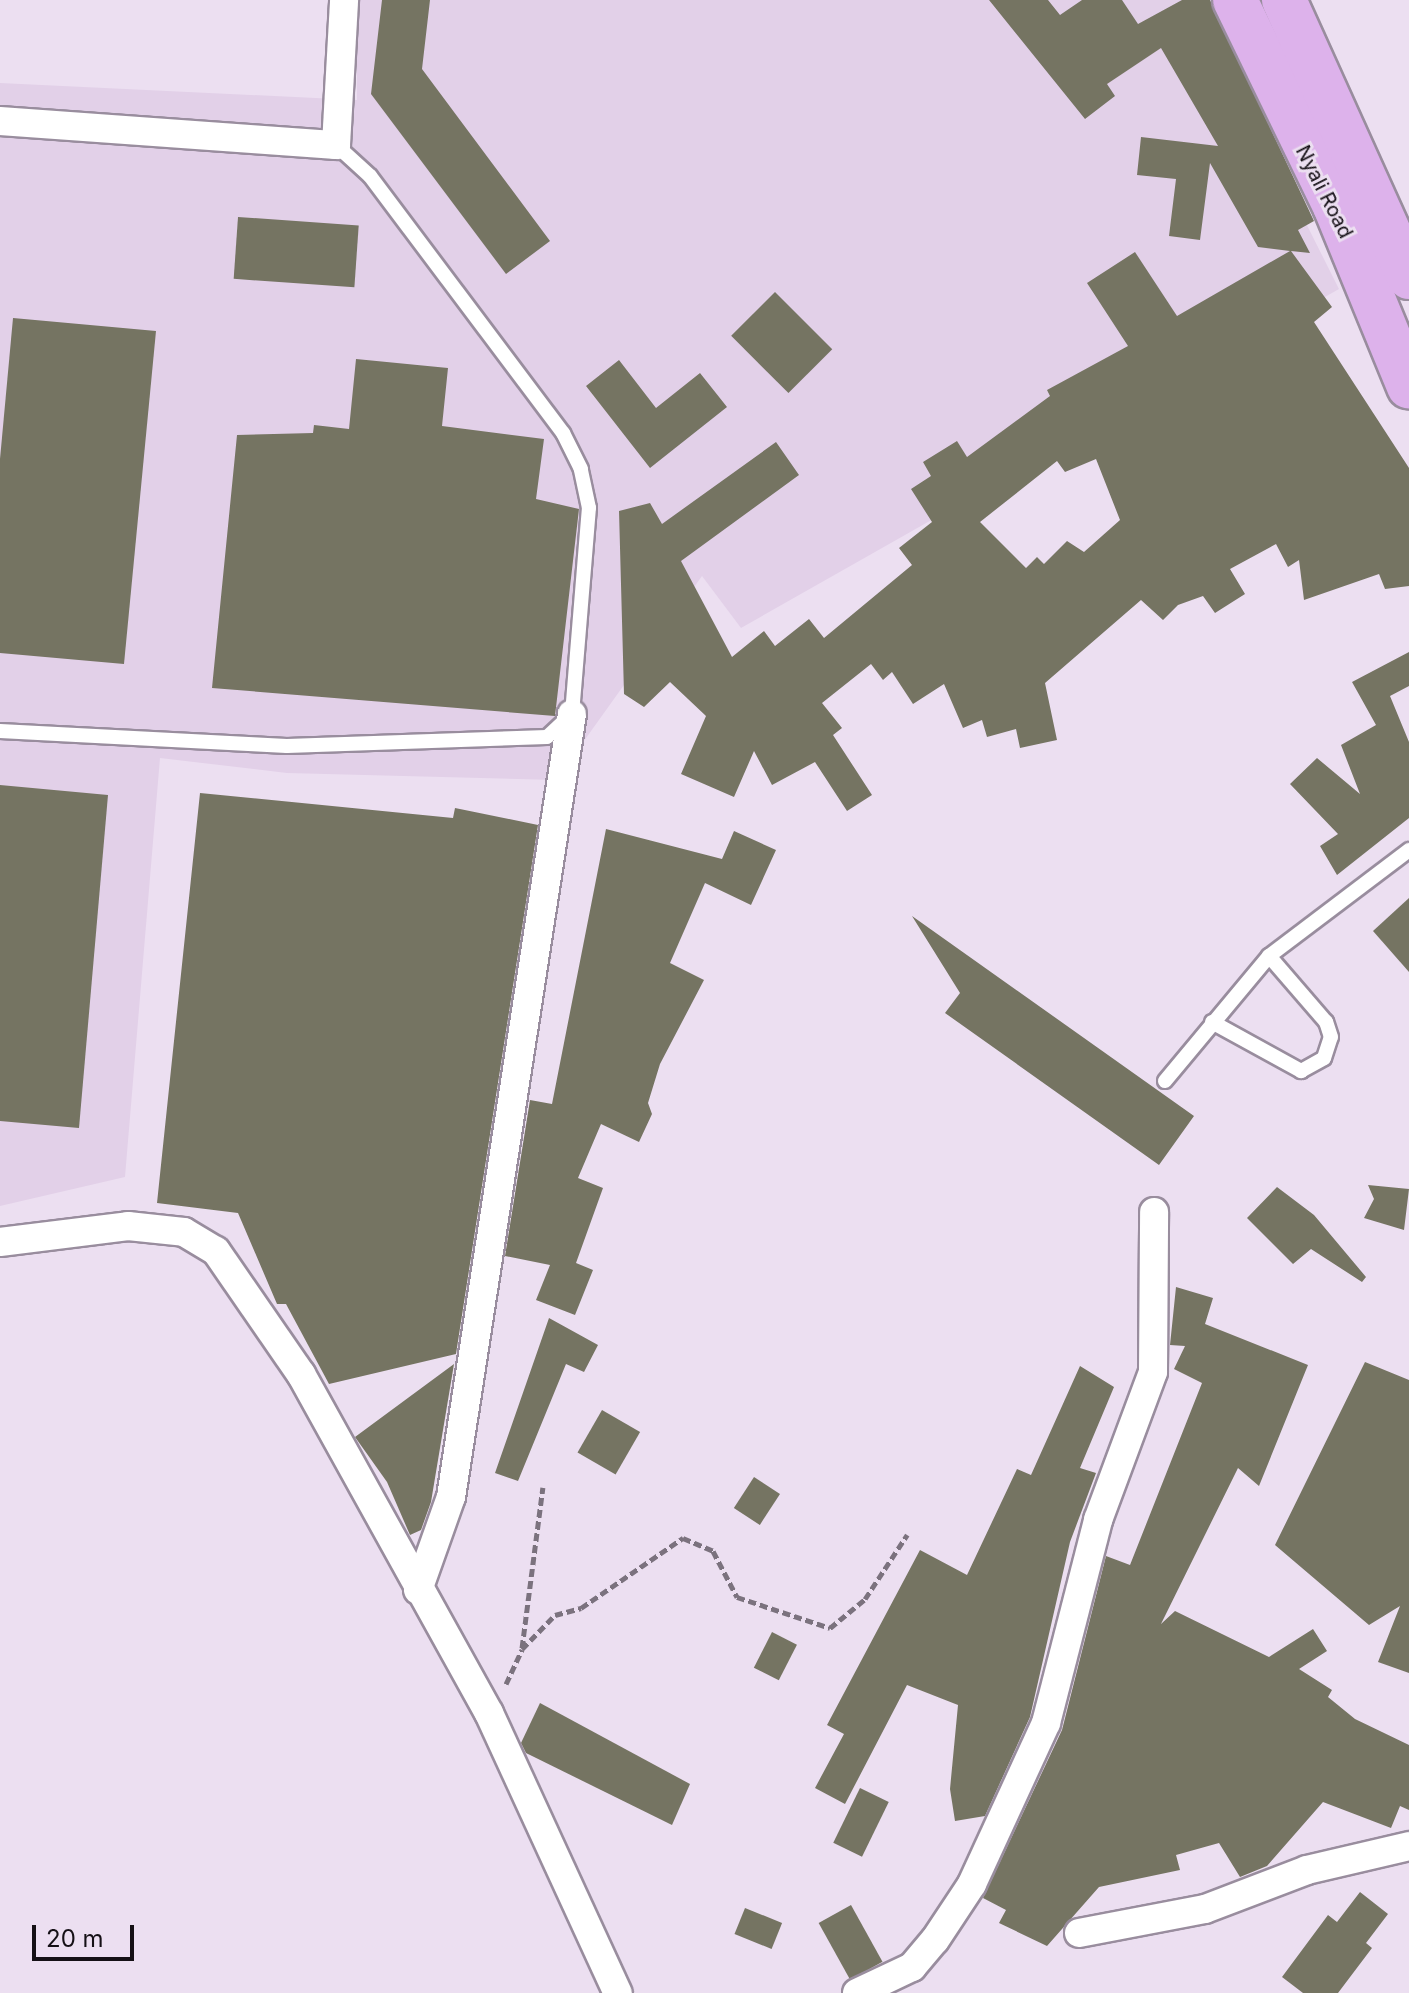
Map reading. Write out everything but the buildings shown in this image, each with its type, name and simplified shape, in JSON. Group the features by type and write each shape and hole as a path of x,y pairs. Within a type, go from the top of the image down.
{"highway":[{"name":"Nyali Road","path":"1235,0 1335,206 1409,386"},
{"name":"Nyali Road","path":"1284,0 1409,277"}],"street":[{"path":"0,121 336,145 344,0"},
{"path":"418,1590 454,1481 572,714"},
{"path":"857,1993 912,1967 935,1940 972,1884 1046,1723 1098,1520 1153,1372 1154,1212"},
{"path":"0,1242 128,1226 184,1232 216,1251 301,1374 418,1590 489,1713 618,1993"},
{"path":"1079,1933 1205,1909 1307,1870 1409,1846"}],"lane":[{"path":"0,731 287,746 547,737 572,714 589,508 581,469 563,433 370,176 336,145"},
{"path":"1165,1081 1269,956 1409,850"},
{"path":"1212,1022 1301,1071 1324,1058 1326,1022 1269,956"}],"path":[{"path":"522,1649 543,1487"},
{"path":"489,1713 522,1649 555,1615 581,1608 683,1538 713,1551 737,1597 830,1628 865,1599 907,1535"}],"shaded area":[{"path":"357,0 1194,0 1339,289 741,628 702,576 556,780 287,773 160,758 125,1177 0,1206 0,83 357,100"}]}
